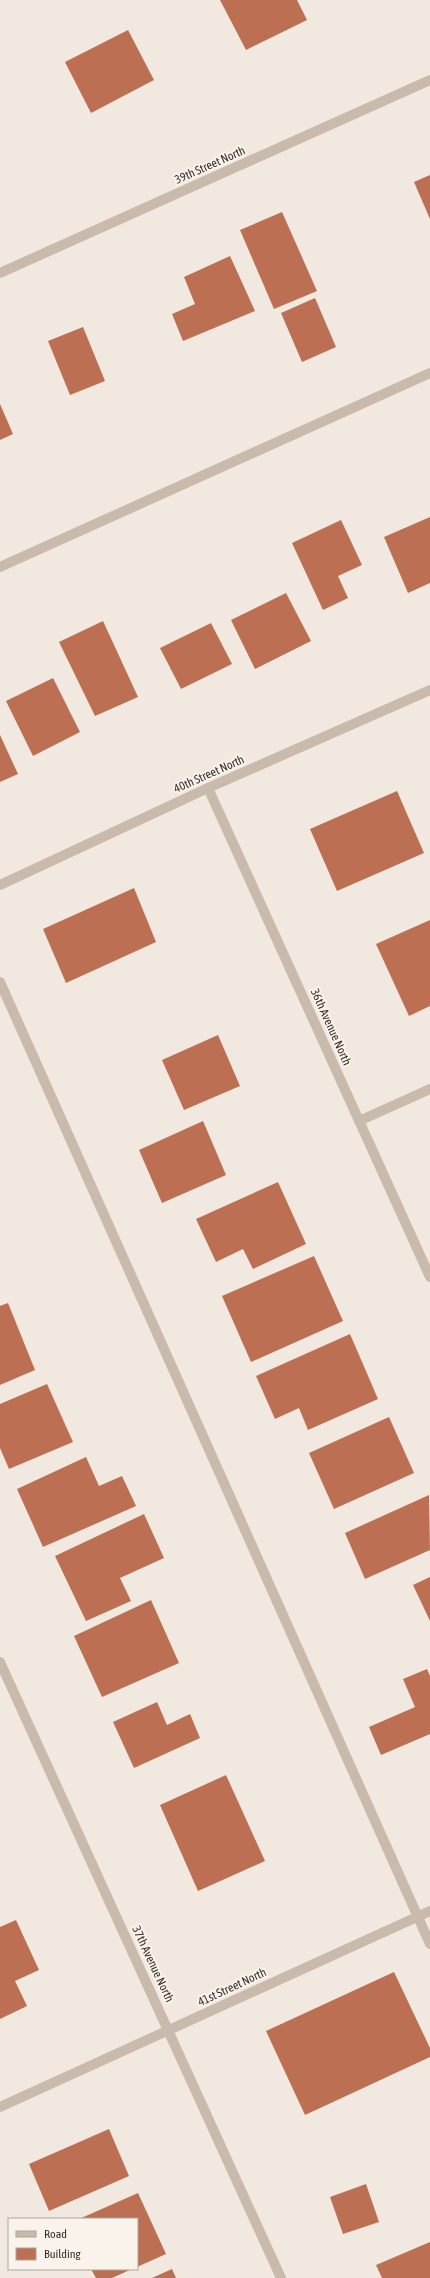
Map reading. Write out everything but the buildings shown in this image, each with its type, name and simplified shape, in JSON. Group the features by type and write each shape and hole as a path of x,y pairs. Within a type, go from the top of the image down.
{"street":[{"name":"39th Street North","path":"0,273 430,80"},
{"path":"0,567 430,373"},
{"name":"40th Street North","path":"0,885 208,788 430,690"},
{"name":"36th Avenue North","path":"208,788 430,1277"},
{"path":"0,982 430,1944"},
{"path":"359,1121 430,1089"},
{"name":"37th Avenue North","path":"0,1662 281,2278"},
{"name":"41st Street North","path":"0,2107 430,1911"}]}
